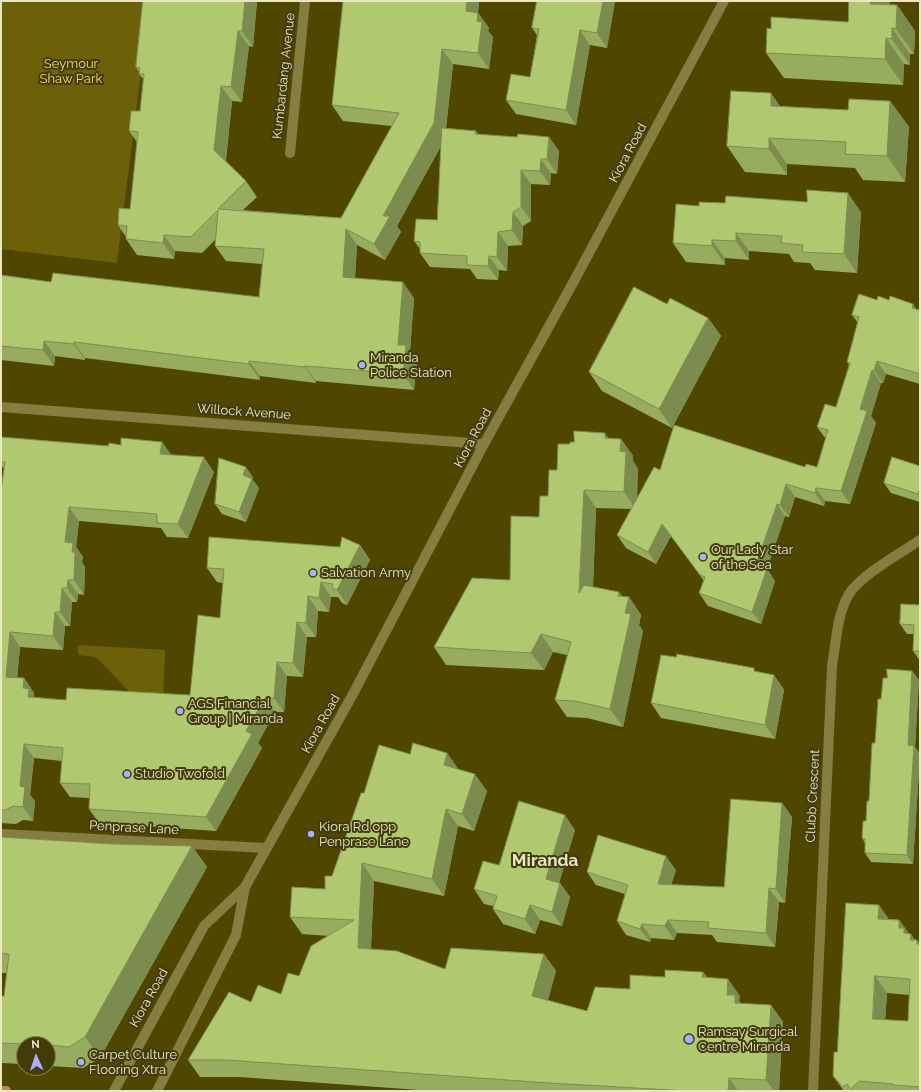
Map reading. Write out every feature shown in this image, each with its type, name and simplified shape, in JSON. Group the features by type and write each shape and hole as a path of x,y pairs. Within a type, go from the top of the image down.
{"main road":[{"path":"1,1091 6,1091"}],"street":[{"name":"Kumbardang Avenue","path":"290,153 305,1"},
{"name":"Kiora Road","path":"157,1091 236,935 245,887 352,694 484,444 574,281 724,1"},
{"name":"Willock Avenue","path":"1,407 484,444"},
{"name":"Clubb Crescent","path":"813,1091 832,666 838,632 849,594 861,581 920,540"},
{"name":"Penprase Lane","path":"1,834 266,848"},
{"name":"Kiora Road","path":"114,1091 204,926 245,887"}],"green space":[{"name":"Seymour Shaw Park","path":"1,1 150,1 117,263 1,249"},
{"path":"78,645 165,650 163,705 141,704 96,657 78,655"}],"building":[{"path":"143,1 245,1 242,31 238,31 231,87 221,86 214,150 246,181 218,209 341,218 399,113 332,105 343,1 467,1 466,11 478,13 477,21 482,22 478,53 442,49 434,123 383,216 390,216 374,244 346,229 343,277 403,282 398,345 406,345 403,374 305,367 249,361 249,364 74,342 74,344 44,341 43,350 1,346 1,275 51,282 53,273 259,297 264,249 215,246 218,210 191,237 164,235 163,243 126,239 127,226 118,225 119,208 130,209 138,132 129,131 131,111 140,111 144,74 139,74 140,68 136,67"},
{"path":"537,1 603,1 597,33 580,30 566,110 506,100 511,74 530,77 539,29 532,28"},
{"path":"849,1 871,1 870,4 897,5 896,29 892,28 892,39 886,38 885,59 766,53 767,28 771,29 771,17 848,22"},
{"path":"731,91 771,93 771,106 848,110 849,99 890,101 887,156 845,154 846,142 769,138 769,149 727,146"},
{"path":"442,128 476,131 475,134 517,137 518,134 549,137 547,159 541,159 540,171 521,170 521,207 513,212 512,230 498,232 497,257 489,256 488,266 467,265 467,256 420,253 420,242 414,241 416,219 437,220"},
{"path":"807,190 848,193 844,254 802,252 803,245 781,243 782,236 736,233 736,241 712,240 712,246 673,243 676,204 699,206 699,202 725,203 726,196 807,202"},
{"path":"634,287 667,304 670,298 708,318 659,409 589,372"},
{"path":"859,294 877,300 878,296 889,300 890,296 913,304 912,308 920,310 920,374 877,361 874,371 872,370 860,409 867,411 841,491 816,488 815,493 786,484 780,505 777,504 756,565 767,569 752,612 699,593 705,577 700,575 662,524 648,552 617,535 654,467 660,470 674,425 805,467 806,464 817,467 828,430 817,427 825,404 836,407 850,363 847,362 859,317 852,315"},
{"path":"574,431 605,433 605,438 621,439 620,451 626,452 624,492 584,490 579,593 584,585 619,592 618,596 629,597 625,613 631,614 610,709 575,701 555,700 571,642 541,634 531,653 434,647 472,578 510,580 511,516 539,517 540,496 548,496 549,470 557,470 558,444 570,444 570,442 574,442"},
{"path":"1,437 108,446 109,443 121,445 121,438 162,442 160,454 204,457 178,524 157,523 157,514 69,507 65,542 73,543 72,552 75,552 74,580 68,580 67,588 62,588 60,612 55,612 53,636 10,632 6,677 24,678 23,688 29,689 28,697 66,700 67,688 190,695 198,615 220,618 224,569 207,568 209,537 340,547 342,537 360,545 337,590 332,588 333,584 321,582 319,598 308,596 306,623 297,622 293,663 277,662 274,698 265,698 246,731 252,734 206,817 89,809 90,784 60,783 63,748 24,744 20,786 25,787 23,807 13,806 6,810 1,810 1,490 5,462 1,462"},
{"path":"892,457 920,466 920,488 918,494 884,483"},
{"path":"219,458 246,467 243,475 252,479 239,512 215,504"},
{"path":"901,604 920,605 920,651 913,651 914,625 900,624"},
{"path":"677,654 754,668 754,671 774,675 765,725 651,703 661,655 676,657"},
{"path":"887,669 912,671 908,745 914,746 907,855 865,853 865,839 862,838 863,821 866,821 867,801 869,801 872,743 875,743 878,699 881,699 883,678 887,678"},
{"path":"413,743 447,753 444,765 475,774 462,814 446,809 432,879 362,863 358,948 397,951 445,969 451,948 544,954 532,996 587,1011 595,987 630,989 630,975 665,977 665,970 703,972 702,977 728,979 727,995 735,995 735,1003 771,1005 766,1080 729,1078 728,1091 688,1091 549,1083 227,1060 188,1060 229,992 251,1002 258,985 281,994 288,973 299,976 311,946 354,920 290,917 292,887 325,889 325,876 332,876 361,793 364,793 379,745 410,754"},
{"path":"731,799 782,803 776,889 769,888 766,933 708,928 709,922 668,920 665,926 642,924 640,929 617,921 628,885 587,872 598,835 666,856 658,884 724,887"},
{"path":"519,801 565,815 546,879 560,883 552,912 530,905 525,919 493,909 497,896 474,889 483,861 499,865"},
{"path":"1,837 113,844 192,846 85,1037 69,1047 56,1046 56,1036 16,1036 16,1044 1,1043 1,996 4,996 9,954 1,953"},
{"path":"846,903 879,905 878,919 899,920 899,928 904,928 904,933 911,934 910,940 917,940 917,944 920,944 920,1087 859,1081 851,1089 847,1084 843,1087 833,1076 834,1052 837,1052","holes":["875,976 910,979 908,1021 873,1019"]}],"place":[{"name":"Miranda Police Station","path":"362,365"},
{"name":"Our Lady Star of the Sea","path":"703,557"},
{"name":"Salvation Army","path":"313,573"},
{"name":"AGS Financial Group | Miranda","path":"180,711"},
{"name":"Studio Twofold","path":"127,774"},
{"name":"Kiora Rd opp Penprase Lane","path":"311,834"},
{"name":"Ramsay Surgical Centre Miranda","path":"689,1039"},
{"name":"Carpet Culture Flooring Xtra","path":"81,1062"}],"district":[{"name":"Miranda","path":"545,861"}]}
